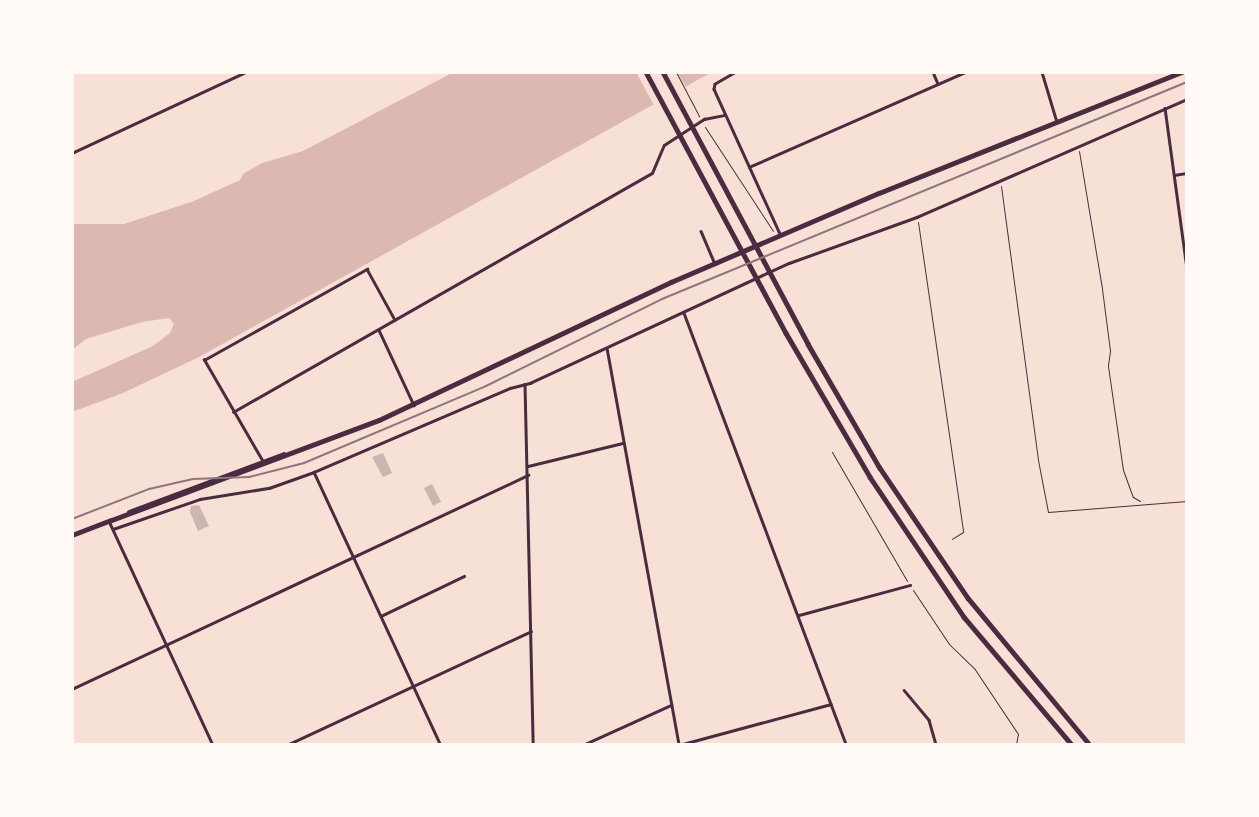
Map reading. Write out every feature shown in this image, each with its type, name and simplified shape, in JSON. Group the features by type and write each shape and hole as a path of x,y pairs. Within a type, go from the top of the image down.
{"main road":[{"path":"646,72 761,288 842,431 902,528 964,617 1072,745"},
{"path":"663,72 862,439 938,557 1012,656 1090,745"},
{"path":"72,535 414,405 638,296 879,193 1182,72"},
{"path":"109,521 203,482 322,442"}],"street":[{"path":"72,153 246,72"},
{"path":"736,72 715,84 725,115 781,235"},
{"path":"933,72 938,84"},
{"path":"749,167 965,72"},
{"path":"1042,72 1057,122"},
{"path":"113,529 200,499 269,488 314,472 607,348 789,263 917,217 1187,99"},
{"path":"1165,108 1187,269"},
{"path":"233,412 652,173 664,145 704,119 725,115"},
{"path":"1174,175 1187,173"},
{"path":"701,231 715,264"},
{"path":"263,462 204,360 367,269 395,320"},
{"path":"684,313 846,745"},
{"path":"379,330 414,405"},
{"path":"607,348 622,443 679,745 832,704"},
{"path":"525,384 533,745"},
{"path":"528,466 622,443"},
{"path":"314,472 441,745"},
{"path":"72,688 528,475"},
{"path":"109,521 213,745"},
{"path":"381,616 464,576"},
{"path":"799,615 910,585"},
{"path":"287,745 531,631"},
{"path":"904,690 929,720 936,745"},
{"path":"583,745 671,705"}],"path":[{"path":"676,72 713,144 732,163 774,232 781,235"},
{"path":"1078,145 1102,289 1110,351 1109,379 1123,470 1133,497 1142,503"},
{"path":"1000,180 1038,460 1048,512 1187,501"},
{"path":"917,217 963,532 952,539"},
{"path":"832,452 910,585 949,644 974,668 1018,734 1016,744 1011,745"}],"shaded area":[{"path":"454,72 712,72 199,357 123,393 72,412 72,382 153,346 170,333 174,324 169,318 142,322 86,339 72,350 72,224 124,224 194,201 240,180 243,174 262,163 303,151"}],"pier":[{"path":"636,72 677,72 687,89 655,107"}],"building":[{"path":"383,453 392,473 383,477 372,457"},
{"path":"432,484 441,502 433,506 424,488"},
{"path":"199,505 209,526 198,531 190,512 191,506"}],"tram line":[{"path":"72,519 149,489 193,479 249,477 304,463 484,387 662,299 1187,82"}]}
